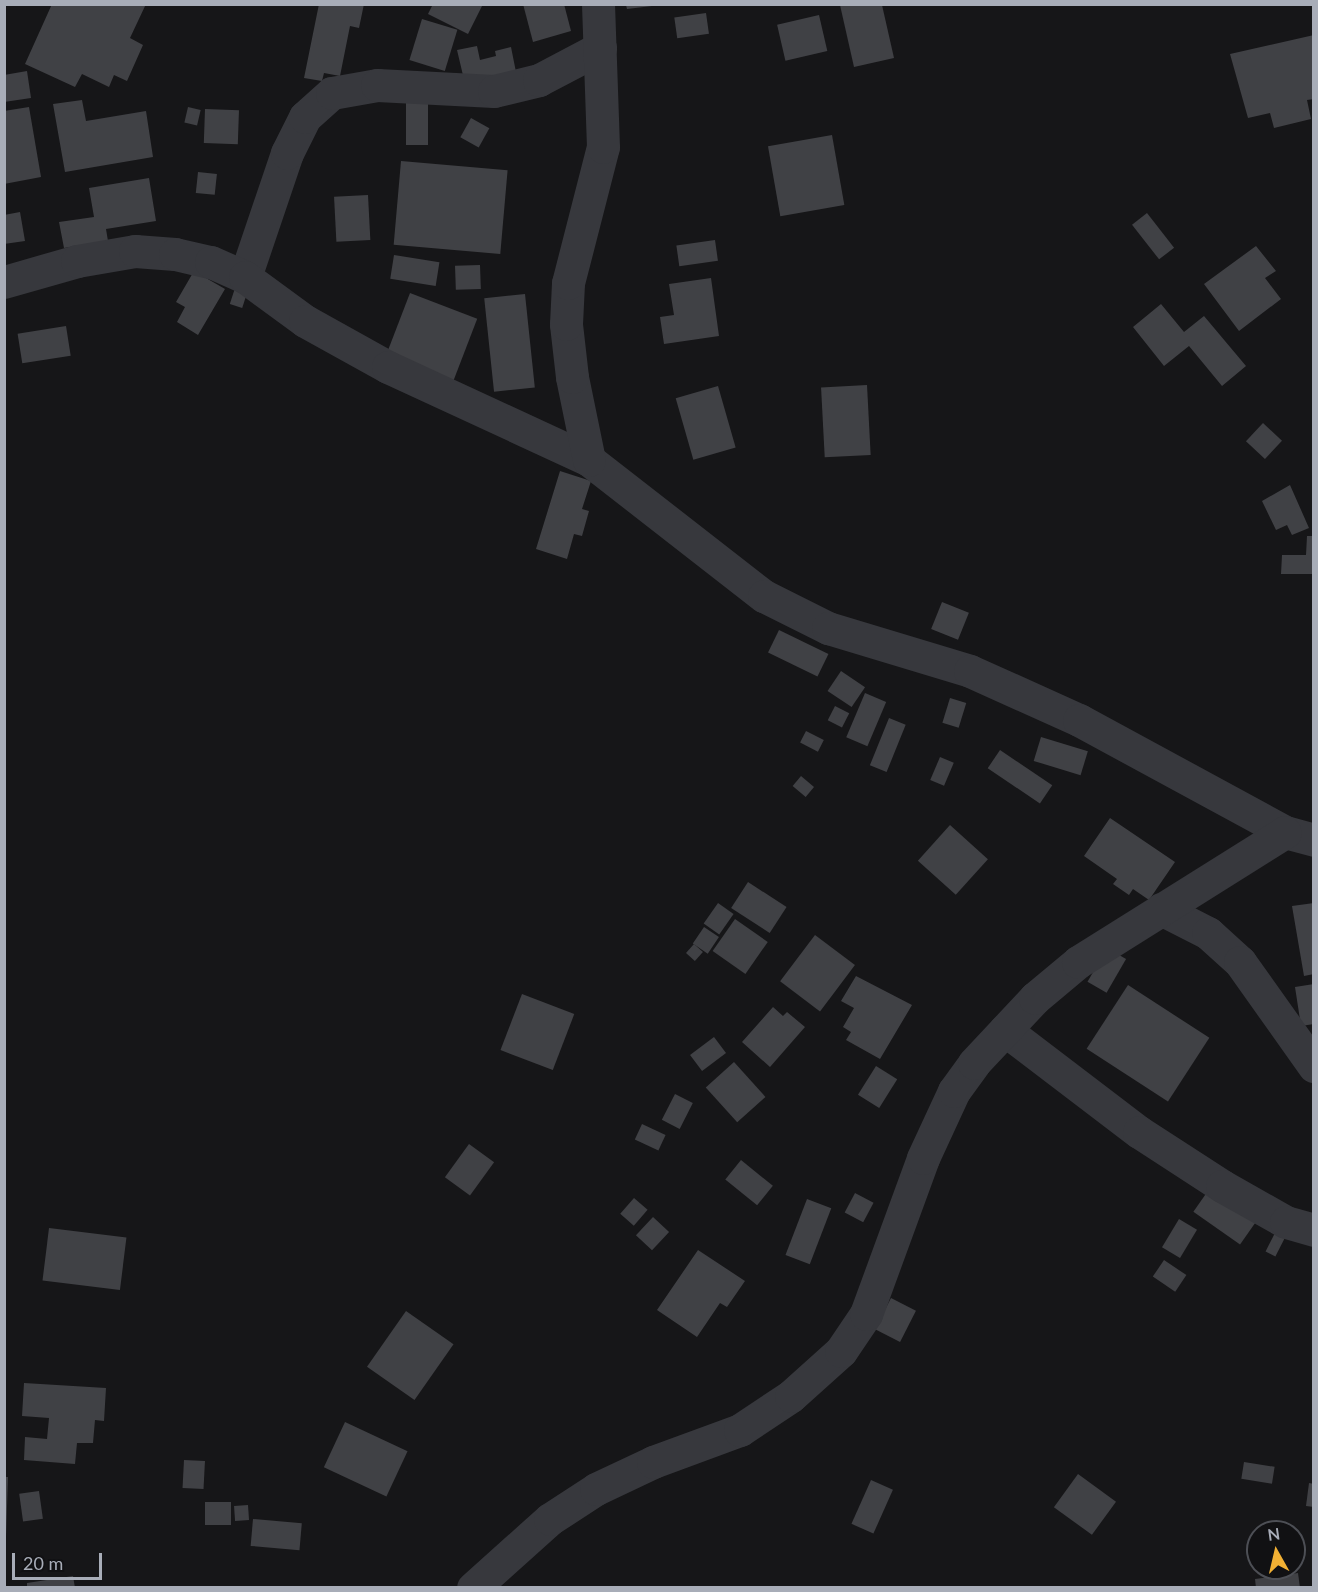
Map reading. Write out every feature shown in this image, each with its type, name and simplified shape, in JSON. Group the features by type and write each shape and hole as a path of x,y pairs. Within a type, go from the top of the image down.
{"street":[{"path":"589,460 572,377 566,324 568,283 603,147 598,4"},
{"path":"245,277 287,153 305,117 332,93 377,85 494,91 539,80 600,48"},
{"path":"4,282 77,261 135,251 175,254 211,262 245,277 305,321 388,367 589,460 764,596 828,628 970,671 1079,720 1299,836"},
{"path":"473,1587 550,1519 596,1489 653,1462 740,1430 791,1396 841,1351 866,1314 923,1158 954,1091 1005,1029 1035,998 1078,962 1161,909 1299,836"},
{"path":"1161,909 1208,933 1240,962 1314,1066"},
{"path":"1005,1029 1148,1138 1221,1186 1286,1222 1314,1230"}],"building":[{"path":"52,4 146,4 130,38 143,45 127,81 114,75 109,87 82,74 75,87 25,64"},
{"path":"319,4 364,4 359,28 350,26 340,76 324,73 322,81 304,78"},
{"path":"433,4 483,4 468,34 428,14"},
{"path":"523,4 564,4 571,31 533,42"},
{"path":"626,5 652,5 652,6 627,9"},
{"path":"840,5 882,5 894,58 854,67"},
{"path":"706,13 709,34 677,38 674,17"},
{"path":"819,15 827,51 785,61 777,25"},
{"path":"422,19 457,30 445,71 409,60"},
{"path":"1314,35 1314,99 1307,100 1311,119 1274,128 1270,113 1248,118 1230,54"},
{"path":"477,46 480,60 496,56 495,51 511,47 517,77 466,88 457,50"},
{"path":"27,71 31,98 4,102 4,75"},
{"path":"82,100 86,121 146,111 153,157 65,172 53,104"},
{"path":"406,100 428,100 428,145 406,145"},
{"path":"29,107 41,177 4,184 4,111"},
{"path":"188,107 201,110 197,126 184,123"},
{"path":"205,109 239,110 238,144 204,143"},
{"path":"471,118 489,128 479,147 460,137"},
{"path":"832,135 844,205 780,216 768,146"},
{"path":"401,161 508,170 500,254 394,245"},
{"path":"198,172 217,174 215,195 196,193"},
{"path":"149,178 156,221 106,229 108,241 64,248 59,222 94,217 89,188"},
{"path":"368,195 370,240 336,242 334,197"},
{"path":"20,212 25,241 4,244 4,215"},
{"path":"1147,213 1174,248 1159,259 1132,225"},
{"path":"715,240 718,261 679,266 676,245"},
{"path":"1256,246 1276,271 1265,278 1281,299 1239,331 1204,284"},
{"path":"394,255 439,262 436,286 390,279"},
{"path":"480,265 481,289 456,290 455,266"},
{"path":"194,271 225,289 198,335 177,322 185,307 176,302"},
{"path":"711,278 719,336 664,344 660,317 674,315 669,284"},
{"path":"236,285 248,289 242,308 230,304"},
{"path":"410,293 477,319 453,382 386,356"},
{"path":"525,294 535,387 494,392 484,298"},
{"path":"1161,304 1184,332 1204,316 1246,366 1222,386 1189,346 1164,366 1133,327"},
{"path":"66,326 71,356 22,363 18,334"},
{"path":"867,385 871,455 825,457 821,387"},
{"path":"718,386 736,448 693,460 676,398"},
{"path":"1263,423 1282,441 1265,459 1246,441"},
{"path":"560,471 591,481 582,509 589,511 582,536 574,534 567,559 536,549"},
{"path":"1290,485 1309,528 1292,535 1287,525 1276,530 1262,501"},
{"path":"1307,536 1314,536 1314,574 1281,574 1282,555 1306,555"},
{"path":"942,602 969,613 958,640 931,629"},
{"path":"779,630 828,654 817,677 768,652"},
{"path":"841,671 865,687 852,707 828,691"},
{"path":"865,693 886,702 867,746 846,737"},
{"path":"950,698 966,703 959,728 942,723"},
{"path":"835,706 849,713 842,728 828,720"},
{"path":"889,718 906,725 887,772 870,765"},
{"path":"806,731 824,740 818,752 800,743"},
{"path":"1041,737 1088,751 1081,775 1034,761"},
{"path":"1000,750 1052,785 1040,803 988,768"},
{"path":"940,757 954,763 944,786 930,780"},
{"path":"801,776 814,787 806,797 793,786"},
{"path":"1110,818 1175,862 1149,900 1133,889 1129,895 1113,884 1117,879 1084,856"},
{"path":"950,825 988,859 956,895 918,861"},
{"path":"748,882 787,907 770,933 731,908"},
{"path":"718,903 734,914 719,934 704,923"},
{"path":"1314,903 1314,974 1304,976 1292,906"},
{"path":"735,919 768,942 745,974 713,951"},
{"path":"704,927 719,937 708,954 693,944"},
{"path":"815,935 855,965 820,1011 780,981"},
{"path":"694,944 703,952 695,961 686,953"},
{"path":"1107,948 1126,959 1107,993 1088,982"},
{"path":"856,976 912,1005 880,1059 846,1040 851,1032 843,1027 854,1008 841,1001"},
{"path":"1314,984 1314,1024 1301,1026 1295,987"},
{"path":"1128,985 1209,1038 1168,1102 1087,1049"},
{"path":"522,994 574,1014 553,1070 500,1050"},
{"path":"773,1007 783,1016 787,1012 805,1027 770,1067 742,1042"},
{"path":"714,1037 726,1053 702,1071 690,1055"},
{"path":"734,1062 765,1097 737,1122 706,1087"},
{"path":"876,1066 897,1079 879,1108 858,1095"},
{"path":"675,1094 693,1103 680,1129 662,1120"},
{"path":"642,1124 666,1135 658,1150 635,1139"},
{"path":"469,1144 494,1162 470,1195 445,1177"},
{"path":"741,1160 773,1186 757,1205 725,1179"},
{"path":"1210,1188 1257,1221 1240,1244 1193,1212"},
{"path":"855,1193 874,1203 863,1222 845,1212"},
{"path":"634,1198 648,1210 634,1226 620,1214"},
{"path":"807,1199 831,1208 810,1264 785,1255"},
{"path":"653,1217 669,1232 652,1250 636,1235"},
{"path":"1179,1219 1197,1230 1180,1258 1162,1247"},
{"path":"49,1228 126,1238 120,1290 43,1281"},
{"path":"1276,1231 1286,1236 1275,1256 1266,1251"},
{"path":"698,1250 745,1281 727,1307 720,1303 697,1337 657,1310"},
{"path":"1164,1260 1186,1275 1175,1292 1153,1277"},
{"path":"891,1298 916,1311 900,1342 875,1329"},
{"path":"406,1311 454,1344 415,1400 367,1367"},
{"path":"24,1383 106,1388 104,1421 95,1420 93,1443 77,1443 75,1464 24,1460 25,1437 47,1439 49,1418 22,1416"},
{"path":"345,1422 408,1451 386,1496 324,1467"},
{"path":"184,1460 205,1461 204,1489 183,1488"},
{"path":"1244,1462 1275,1467 1272,1484 1241,1479"},
{"path":"1078,1474 1116,1502 1092,1535 1054,1507"},
{"path":"4,1477 8,1477 6,1537 4,1537"},
{"path":"871,1480 893,1490 873,1534 851,1524"},
{"path":"1309,1483 1314,1484 1314,1507 1306,1506"},
{"path":"39,1491 43,1519 23,1522 19,1494"},
{"path":"205,1502 231,1502 231,1525 205,1525"},
{"path":"248,1505 249,1520 235,1521 234,1506"},
{"path":"253,1519 302,1523 299,1550 251,1546"},
{"path":"73,1576 75,1588 27,1588 27,1583"},
{"path":"1255,1580 1299,1580 1300,1588 1256,1588"}]}
